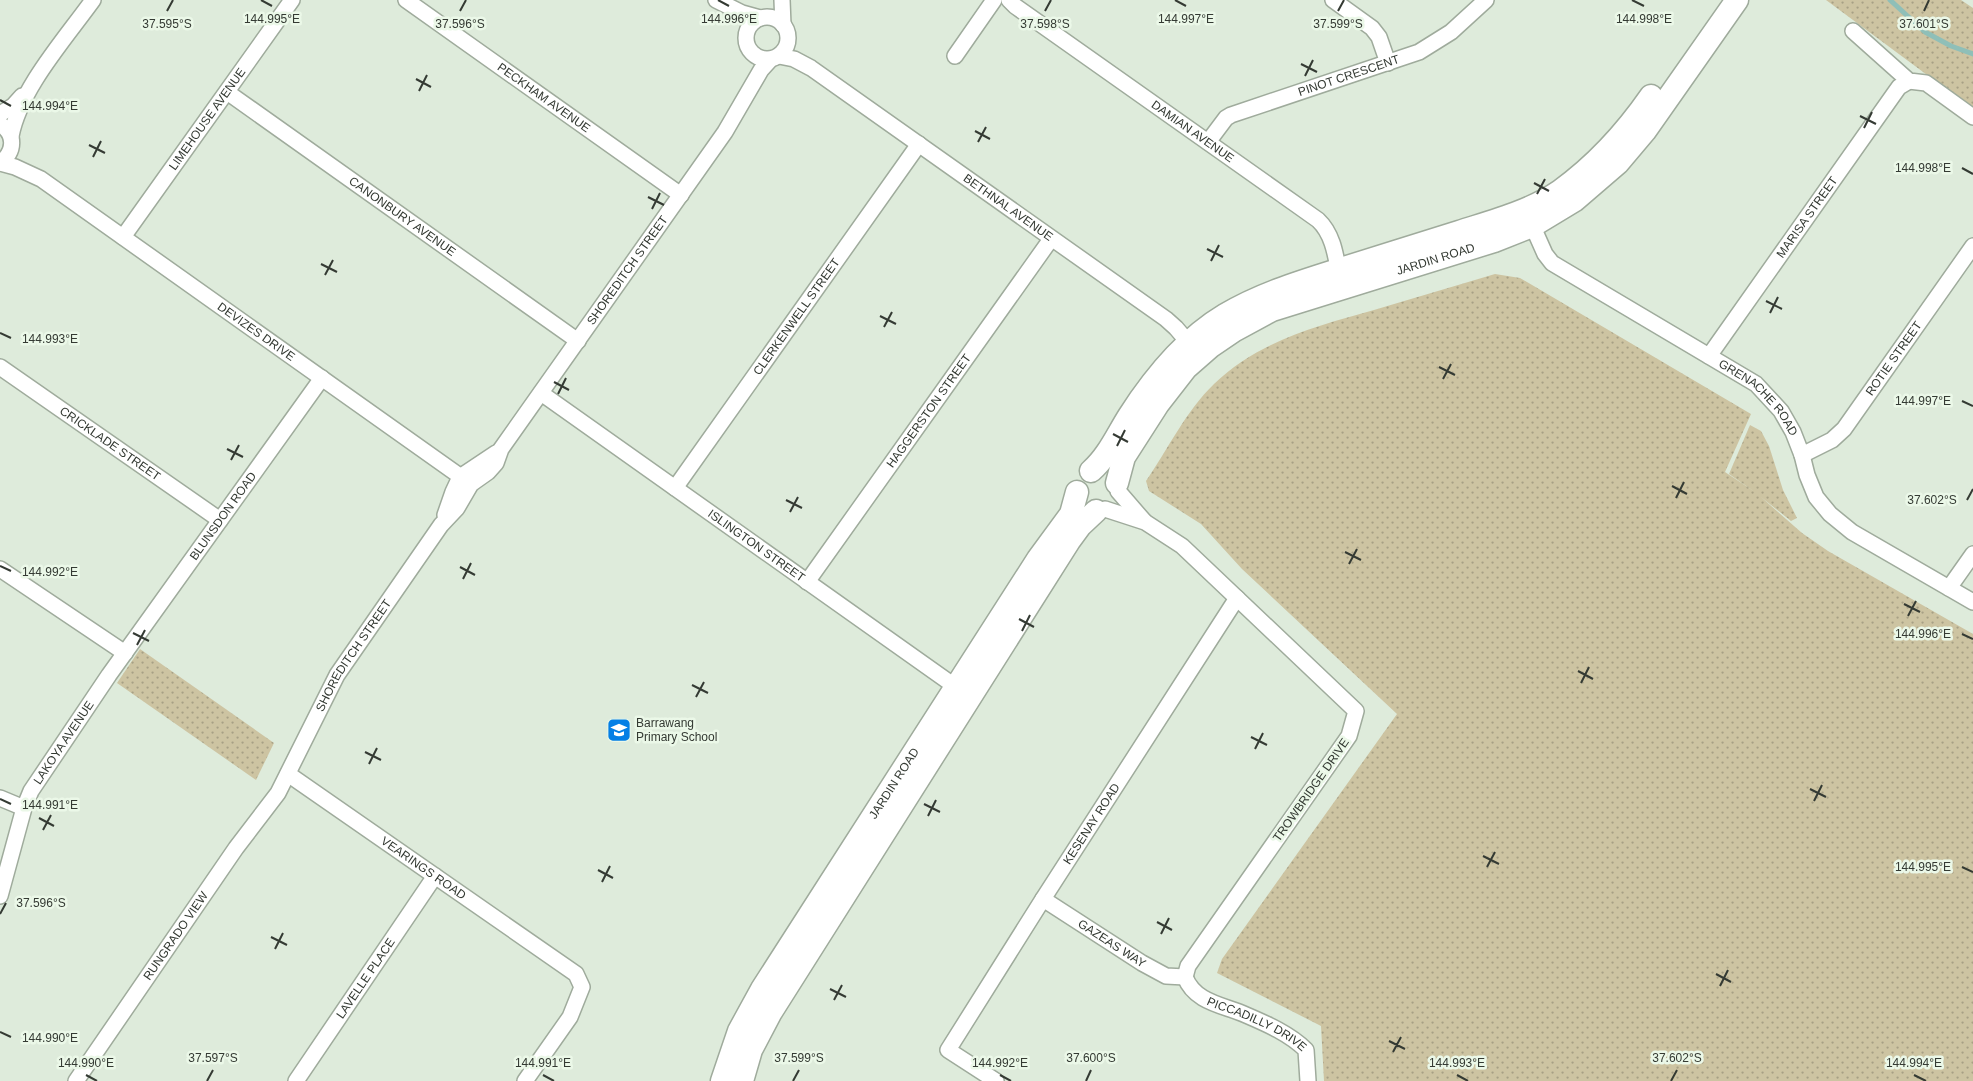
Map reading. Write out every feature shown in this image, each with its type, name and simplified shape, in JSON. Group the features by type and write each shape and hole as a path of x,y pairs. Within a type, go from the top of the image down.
{"street":[{"path":"0,163 9,154 14,120 29,90 92,0"},
{"name":"LIMEHOUSE AVENUE","path":"123,237 292,0"},
{"name":"PECKHAM AVENUE","path":"406,0 681,195"},
{"path":"747,43 750,25 761,18 775,0"},
{"path":"717,1 759,58 775,57 787,46 782,0"},
{"path":"955,56 994,0"},
{"name":"DAMIAN AVENUE","path":"1009,0 1318,220 1326,227 1332,241 1340,278"},
{"path":"1333,0 1372,28 1379,37 1388,63"},
{"name":"PINOT CRESCENT","path":"1208,142 1226,118 1232,115 1419,52 1451,32 1486,0"},
{"name":"JARDIN ROAD","path":"1529,217 1590,168 1617,140 1640,112 1718,0"},
{"name":"JARDIN ROAD","path":"1091,471 1102,462 1129,416 1157,376 1194,350 1222,316 1253,299 1295,283 1340,278 1485,224 1529,217 1575,200 1618,164 1645,131 1737,0"},
{"path":"717,1 742,13 761,18 774,18 785,29"},
{"name":"BETHNAL AVENUE","path":"785,29 796,50 811,68"},
{"path":"1853,31 1909,81 1926,83 1973,117"},
{"name":"SHOREDITCH STREET","path":"747,43 751,61 749,89"},
{"name":"SHOREDITCH STREET","path":"278,793 337,674 441,525 453,492 466,481 492,468 496,463 501,448 725,132 761,70 775,57"},
{"name":"BETHNAL AVENUE","path":"775,57 794,59 811,68 1166,320 1194,350"},
{"name":"MARISA STREET","path":"1708,356 1894,94 1909,81"},
{"path":"0,114 13,106 29,90"},
{"name":"CANONBURY AVENUE","path":"227,92 578,341"},
{"name":"DEVIZES DRIVE","path":"0,124 7,130 24,161 41,179"},
{"name":"CLERKENWELL STREET","path":"675,488 919,144"},
{"name":"DEVIZES DRIVE","path":"0,163 15,167 41,179 466,481"},
{"name":"GRENACHE ROAD","path":"1529,217 1545,254 1552,263 1756,384 1782,411 1793,432 1816,497 1830,514 1852,532 1973,602"},
{"name":"HAGGERSTON STREET","path":"807,582 1051,240"},
{"name":"ROTIE STREET","path":"1802,455 1832,440 1844,429 1973,246"},
{"name":"JARDIN ROAD","path":"722,1081 739,1031 762,988 963,691 1069,541 1080,526 1109,499 1124,457 1163,397 1186,368 1194,350"},
{"name":"CRICKLADE STREET","path":"0,367 220,520"},
{"name":"BLUNSDON ROAD","path":"125,653 322,378"},
{"name":"ISLINGTON STREET","path":"541,394 963,691"},
{"path":"1103,470 1114,478 1109,499 1085,506 1078,498 1077,492 1080,479 1091,471 1103,470"},
{"name":"JARDIN ROAD","path":"742,1081 751,1050 771,1012 963,691 1038,559 1071,514 1077,492"},
{"name":"TROWBRIDGE DRIVE","path":"1109,499 1145,522"},
{"name":"TROWBRIDGE DRIVE","path":"1109,499 1182,546 1356,711 1349,736 1188,966 1185,977"},
{"path":"1949,588 1973,554"},
{"path":"0,569 125,653"},
{"name":"KESENAY ROAD","path":"996,1081 948,1050 1237,598"},
{"name":"LAKOYA AVENUE","path":"0,896 24,808 31,791 125,653"},
{"name":"VEARINGS ROAD","path":"288,774 576,974 582,987 570,1017 525,1081"},
{"name":"RUNGRADO VIEW","path":"76,1081 236,848 278,793"},
{"path":"0,798 24,808"},
{"name":"LAVELLE PLACE","path":"296,1081 435,876"},
{"name":"GAZEAS WAY","path":"1043,899 1142,963 1166,976 1185,977"},
{"name":"PICCADILLY DRIVE","path":"1185,977 1194,992 1209,1001 1246,1014 1295,1040 1306,1050 1308,1081"}],"shaded area":[{"path":"1826,0 1961,0 1973,8 1973,109"},
{"path":"1495,274 1520,278 1751,414 1725,472 1755,492 1729,474 1750,425 1761,431 1769,446 1783,490 1797,518 1791,521 1761,497 1802,533 1828,551 1973,634 1973,1081 1324,1081 1321,1026 1217,973 1222,959 1397,714 1242,569 1201,524 1149,491 1146,481 1186,418 1204,395 1231,369 1250,357 1269,346 1310,329"},
{"path":"140,649 274,743 256,780 117,683"}],"waterway":[{"path":"1890,0 1925,32 1951,46 1973,54"}],"place":[{"name":"Barrawang Primary School","path":"619,730"}]}
